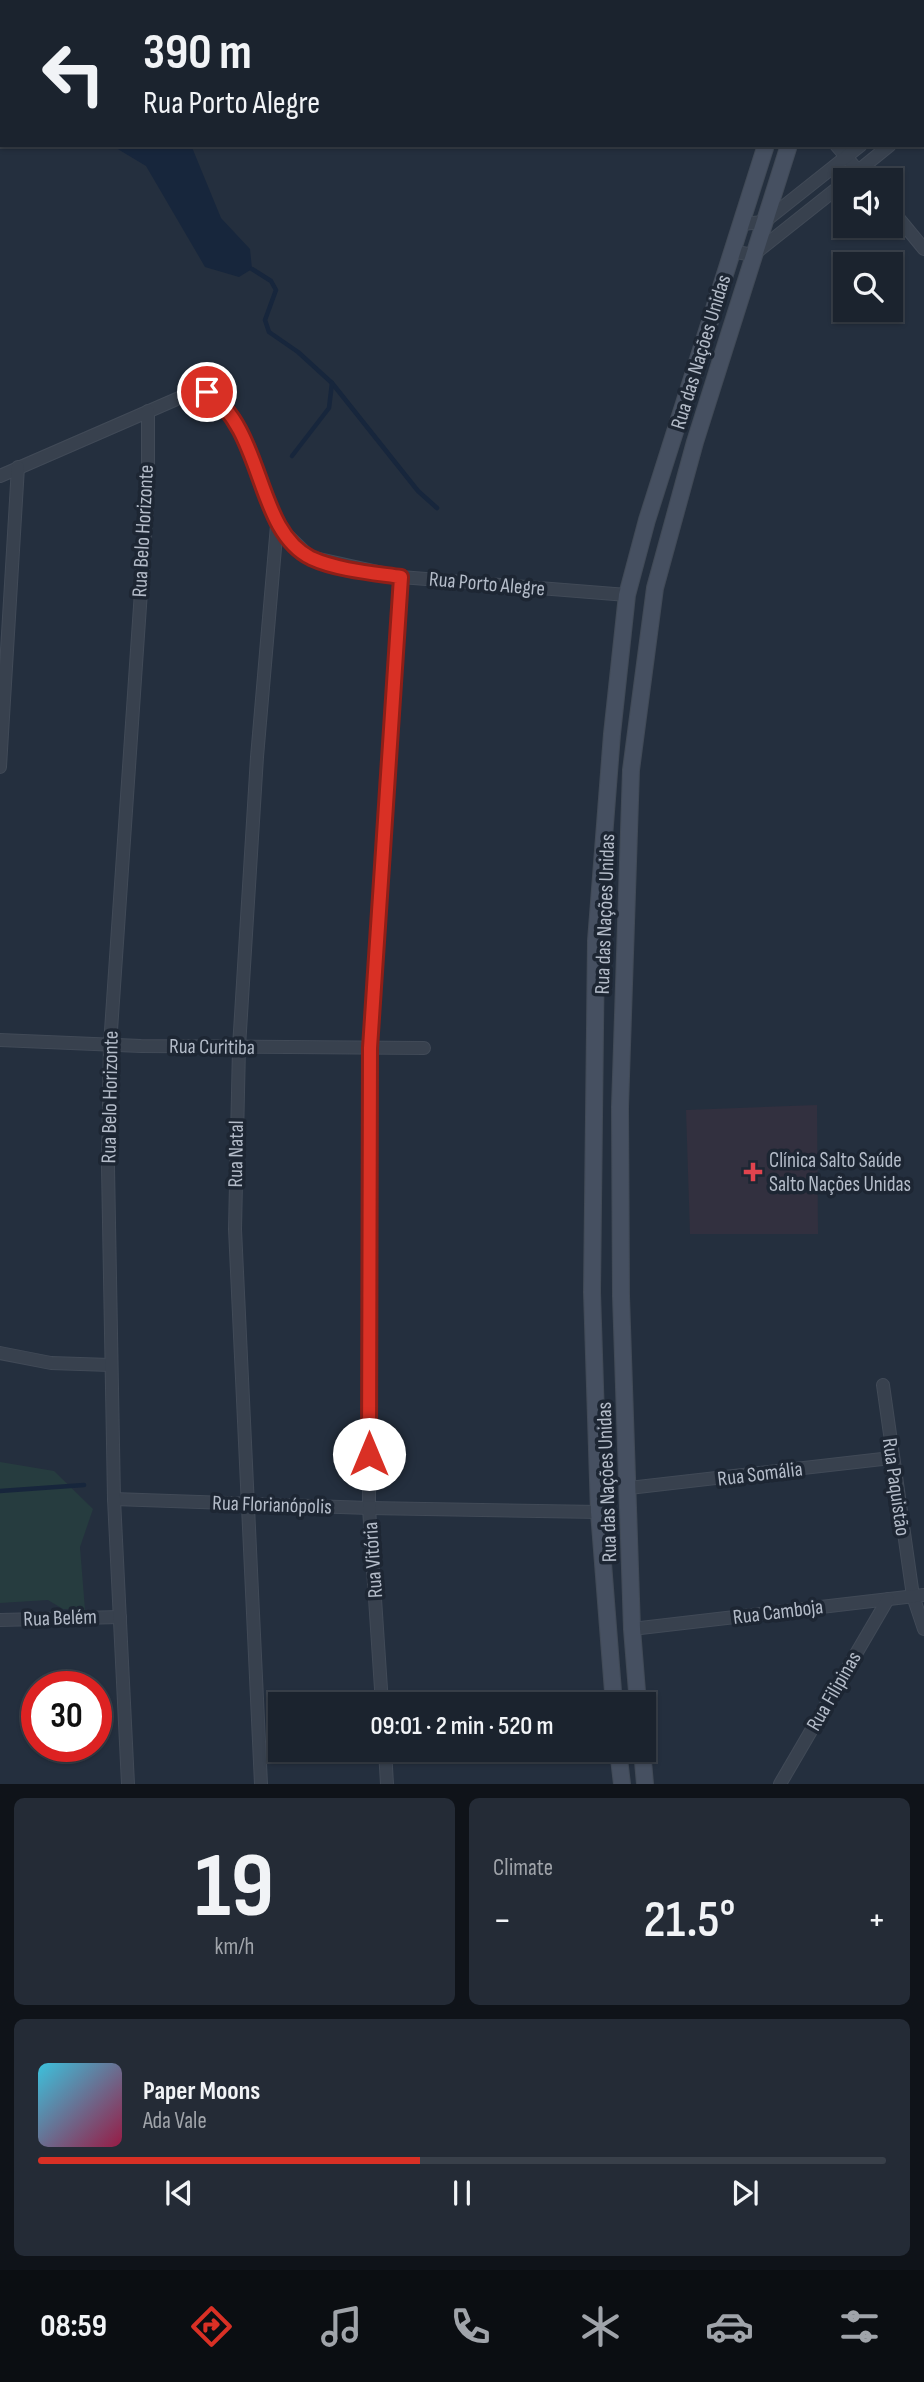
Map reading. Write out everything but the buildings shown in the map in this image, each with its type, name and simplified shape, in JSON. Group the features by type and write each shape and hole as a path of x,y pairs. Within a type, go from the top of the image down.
{"main road":[{"path":"741,223 765,147"},
{"name":"Rua das Nações Unidas","path":"637,1692 632,1629 621,1296 620,1107 631,770 655,588 695,442 788,147"},
{"name":"Rua das Nações Unidas","path":"613,1692 599,1511 592,1292 596,941 612,734 628,595 647,520 741,223"},
{"path":"612,734 619,720 628,720 631,770"},
{"path":"592,1292 603,1298 621,1296"},
{"path":"619,1762 622,1783"},
{"path":"643,1762 645,1783"}],"street":[{"path":"838,147 855,168"},
{"path":"741,223 764,222 859,147"},
{"path":"870,168 888,147"},
{"path":"731,251 753,255 833,191"},
{"path":"903,224 924,249"},
{"name":"Rua Porto Alegre","path":"0,476 148,411 196,392 207,392 221,402 235,419 251,452 277,525 310,558 401,577 628,595"},
{"name":"Rua Belo Horizonte","path":"128,1783 110,1365 110,1045 148,489 148,411"},
{"path":"0,767 18,467"},
{"name":"Rua Natal","path":"261,1783 245,1504 235,1229 239,1047 257,757 277,525"},
{"name":"Rua Vitória","path":"381,1692 369,1508 370,1048 401,577"},
{"name":"Rua Curitiba","path":"0,1040 110,1045 424,1048"},
{"path":"0,1353 51,1363 110,1365"},
{"name":"Rua Paquistão","path":"883,1385 891,1458 924,1629"},
{"name":"Rua Somália","path":"629,1488 891,1458"},
{"name":"Rua Florianópolis","path":"114,1499 369,1508 599,1511"},
{"name":"Rua Camboja","path":"632,1629 918,1596"},
{"name":"Rua Filipinas","path":"780,1783 888,1599"},
{"name":"Rua Belém","path":"0,1620 120,1617"},
{"path":"386,1762 387,1783"}],"shaded area":[{"name":"Clínica Salto Saúde Salto Nações Unidas","path":"817,1105 818,1234 690,1234 686,1110"}],"green space":[{"path":"0,1462 54,1471 93,1509 80,1547 85,1610 63,1609 48,1600 0,1603"}],"water":[{"path":"114,147 192,147 221,218 250,249 252,269 239,277 205,267 146,166"}],"waterway":[{"path":"252,269 271,281 276,290 265,320 269,332 298,352 332,383 418,491 437,508"},
{"path":"292,456 329,408 332,383"},
{"path":"0,1491 84,1485"}],"place":[{"name":"Clínica Salto Saúde Salto Nações Unidas","path":"753,1172"}],"route":[{"path":"207,392 221,402 235,419 251,452 277,525 292,543 310,558 401,577 370,1048 369,1454"}]}
